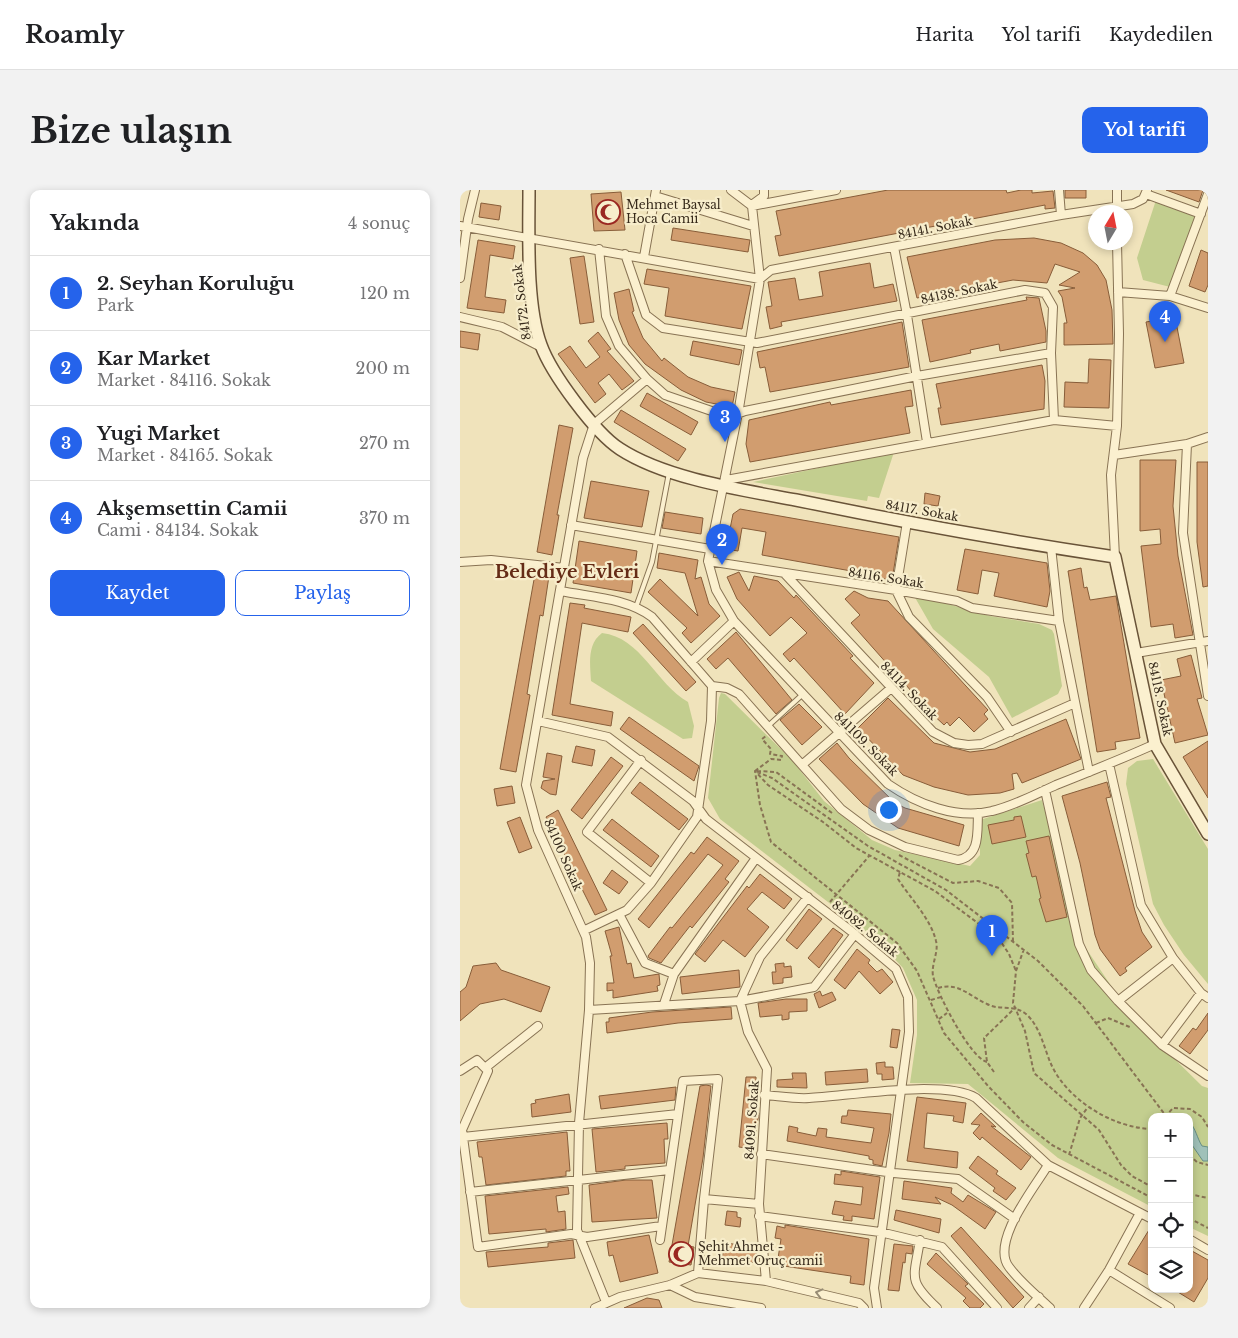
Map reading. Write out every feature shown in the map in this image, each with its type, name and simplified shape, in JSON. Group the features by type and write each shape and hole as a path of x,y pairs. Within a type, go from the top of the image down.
{"main road":[{"name":"84172. Sokak","path":"529,190 531,282 537,334 541,347 559,379 602,435 621,450 669,471"},
{"name":"84117. Sokak","path":"669,471 907,522 1115,557"},
{"name":"84118. Sokak","path":"1115,557 1155,744 1208,834"}],"street":[{"path":"460,278 463,227 475,190"},
{"path":"708,561 738,415 760,279 752,206 737,192 731,190"},
{"path":"752,206 764,196 764,190"},
{"path":"752,206 836,190"},
{"path":"1059,190 1061,215"},
{"path":"1117,205 1118,190"},
{"path":"1146,192 1201,214"},
{"name":"84141. Sokak","path":"1133,205 1137,204 1146,192"},
{"path":"644,257 656,193 753,226"},
{"path":"1170,296 1208,194"},
{"name":"84141. Sokak","path":"760,279 771,270 1061,215 1088,212"},
{"path":"463,227 599,249 760,279"},
{"path":"894,247 907,314 927,442"},
{"path":"599,249 606,316 619,346 646,378 666,395 729,417 746,411 917,376 1051,353"},
{"path":"1115,557 1111,475 1117,426 1117,250"},
{"path":"625,254 646,315 663,328 751,343"},
{"name":"84138. Sokak","path":"751,343 1025,290 1045,293 1053,307 1051,353 1054,420"},
{"path":"1118,292 1170,296 1208,308"},
{"path":"460,317 502,326 541,347"},
{"path":"594,424 646,378"},
{"path":"725,483 927,442 1054,420 1117,426"},
{"name":"84100 Sokak","path":"594,424 583,458 526,785 538,830 585,930 590,963 579,1124 577,1179 578,1235 606,1302"},
{"path":"1114,455 1187,444 1208,437"},
{"path":"1187,444 1182,533 1204,642 1208,696"},
{"path":"907,522 896,590 909,617 987,696 1011,732"},
{"path":"571,525 710,548"},
{"path":"1051,547 1059,621 1089,772"},
{"path":"460,562 491,560 564,568"},
{"name":"84116. Sokak","path":"708,561 896,590 957,601 972,608 1059,621"},
{"name":"841109. Sokak","path":"708,561 716,590 734,621 888,784 928,805 946,810 993,811 1155,744"},
{"name":"84114. Sokak","path":"785,574 933,732 954,743 982,744 1075,703"},
{"path":"561,591 636,607 652,617 712,686 727,688 739,694 841,809 869,830 904,846 958,860 966,859 975,849 978,812"},
{"path":"691,662 734,621"},
{"path":"1136,653 1204,642"},
{"path":"585,930 627,910 651,883 697,817 711,721 712,686"},
{"path":"803,764 840,734 890,688"},
{"name":"84082. Sokak","path":"538,721 608,737 693,801 706,819 855,934 896,969 908,997 909,1032 880,1232 874,1288 877,1308"},
{"path":"641,760 587,832 651,883"},
{"path":"1110,764 1141,905 1172,958 1205,995 1162,1045"},
{"path":"1045,790 1078,944 1091,970 1118,1001 1162,1045 1208,1076"},
{"path":"664,1004 674,974 756,858"},
{"path":"740,1000 760,957 808,897"},
{"path":"619,914 644,963 674,974"},
{"path":"588,1010 740,1000 814,987 855,934"},
{"path":"1118,1001 1172,958"},
{"name":"84091. Sokak","path":"740,1000 748,1032 767,1069 759,1204 766,1280"},
{"path":"485,1068 538,1026"},
{"path":"460,1072 477,1060 488,1071 462,1130 478,1247 661,1226"},
{"path":"660,1240 683,1081 718,1079 704,1199 698,1273"},
{"path":"764,1095 807,1099 900,1090 967,1093 976,1098 1048,1165 1148,1217"},
{"path":"463,1137 678,1114"},
{"path":"761,1154 888,1172 958,1179 1015,1219"},
{"path":"1048,1165 1007,1232 1004,1250 1007,1266 1050,1308"},
{"path":"470,1192 670,1170"},
{"path":"704,1199 759,1204"},
{"path":"1084,1308 1108,1270 1140,1212"},
{"path":"760,1216 880,1232 920,1240 942,1247 997,1308"},
{"path":"920,1240 914,1278 919,1291 937,1308"},
{"path":"1193,1241 1208,1250"},
{"path":"1108,1270 1170,1308"},
{"path":"595,1308 620,1297 670,1285 698,1273 766,1280 859,1303 864,1308"},
{"path":"670,1285 695,1297 761,1308"},
{"path":"1029,1308 1038,1297"}],"lane":[{"path":"636,607 649,572 669,471"},
{"path":"769,729 802,695"}],"path":[{"path":"755,771 771,759 781,760 782,756 770,754 771,749 762,739 769,729"},
{"path":"755,771 776,772"},
{"path":"755,771 768,785 870,855 935,891 1000,939 1016,971"},
{"path":"755,771 760,805 771,842 897,943 917,971 944,1034 988,1086 1023,1122 1052,1145 1148,1196"},
{"path":"755,771 772,778 868,846 930,879 1024,949 1054,975 1096,1023 1163,1113"},
{"path":"830,902 870,855"},
{"path":"900,872 898,879 925,919 936,940 932,966 947,1013 977,1055 987,1062 994,1072"},
{"path":"1013,941 1014,936"},
{"path":"994,945 1000,939"},
{"path":"1024,949 1016,971 1013,1003 1026,1031 1034,1073 1083,1114 1099,1130 1121,1165 1132,1176 1148,1185"},
{"path":"938,989 951,986 988,1005 1016,1007 1027,1015 1034,1024 1051,1065 1060,1080 1088,1106 1120,1124 1148,1129"},
{"path":"931,1000 941,997"},
{"path":"987,1062 984,1038 1016,1007"},
{"path":"939,1019 947,1013"},
{"path":"1096,1023 1108,1018 1136,1030"},
{"path":"1069,1154 1083,1114 1088,1106"},
{"path":"1168,1113 1173,1108 1190,1109 1202,1117 1206,1127 1208,1127"},
{"path":"1192,1158 1197,1162 1208,1165"},
{"path":"1193,1195 1208,1198"},
{"path":"1193,1220 1208,1228"}],"green space":[{"path":"1156,200 1198,215 1174,288 1143,280 1137,258"},
{"path":"894,452 879,498 868,496 867,501 753,482"},
{"path":"913,594 990,616 1039,624 1052,630 1062,686 1058,694 1012,718 989,677 933,629"},
{"path":"602,633 616,636 627,643 638,652 677,694 688,702 694,726 692,738 683,739 591,681 590,655 594,643"},
{"path":"721,693 725,694 792,760 824,801 872,840 895,850 970,866 980,855 980,820 1042,800 1083,944 1132,1017 1202,1086 1208,1088 1208,1236 1193,1229 1193,1113 1148,1113 1148,1205 1058,1158 968,1084 910,1083 917,1035 917,1000 903,968 876,939 720,819 708,798"},
{"path":"1153,759 1208,849 1208,984 1184,955 1164,925 1153,904 1126,784 1128,768 1137,761"}],"water":[{"path":"1193,1127 1202,1146 1208,1147 1208,1161 1203,1161 1193,1146"}],"building":[{"path":"888,190 1006,190 1007,193 1021,190 1032,190 1032,193 1053,191 1055,208 1045,209 1045,205 779,256 775,236 781,235 776,211"},
{"path":"1065,190 1086,190 1086,198 1065,198"},
{"path":"1166,190 1203,190 1199,202"},
{"name":"Mehmet Baysal Hoca Camii","path":"621,192 625,230 594,231 591,194"},
{"path":"481,203 501,206 499,220 479,217"},
{"path":"673,228 750,240 748,252 671,240"},
{"path":"1034,238 1061,243 1083,253 1097,265 1106,280 1112,310 1113,344 1064,345 1064,323 1067,323 1062,297 1058,291 1075,288 1059,285 1080,272 1055,264 1047,283 1013,280 917,298 907,257 995,240"},
{"path":"478,240 515,246 513,259 490,255 485,297 506,300 504,313 467,308"},
{"path":"1201,250 1208,253 1208,285 1205,292 1189,286"},
{"path":"584,256 594,322 580,324 570,258"},
{"path":"870,263 874,288 893,284 897,301 781,322 782,326 770,329 766,307 772,306 768,282 795,278 799,300 823,296 819,272"},
{"path":"647,269 751,286 742,329 665,316 669,288 644,284"},
{"path":"629,289 634,311 632,312 643,338 662,361 664,358 688,377 711,387 735,392 732,407 706,402 681,390 645,364 629,345 619,320 614,293"},
{"path":"1026,297 1039,298 1046,331 1046,342 1000,351 999,344 970,350 971,353 930,362 922,320 1027,300"},
{"path":"1175,317 1184,363 1155,368 1146,322"},
{"path":"902,322 909,367 770,392 765,367 760,368 757,352"},
{"path":"460,331 480,334 478,350 460,347"},
{"path":"598,332 611,349 607,351 634,381 622,390 609,374 598,383 606,394 595,403 558,354 570,346 586,368 600,357 588,341"},
{"path":"693,341 742,350 739,365 690,355"},
{"path":"1089,359 1111,360 1109,408 1064,407 1065,382 1088,383"},
{"path":"1042,365 1045,381 1044,409 941,425 938,408 941,408 936,384"},
{"path":"911,390 913,406 905,407 910,433 750,462 746,444 749,420 830,402 831,405"},
{"path":"647,393 698,422 691,435 640,406"},
{"path":"621,410 686,449 678,461 614,422"},
{"path":"559,425 573,428 557,515 559,515 552,555 537,552"},
{"path":"1140,460 1176,460 1173,506 1178,556 1193,635 1175,638 1173,624 1151,627 1141,546 1161,544 1160,529 1140,531"},
{"path":"1197,462 1208,462 1208,586 1203,587 1197,542"},
{"path":"591,481 649,491 642,527 584,518"},
{"path":"925,493 940,496 938,506 924,504"},
{"path":"740,509 899,537 892,580 762,555 766,532 742,528 738,551 726,549 733,514"},
{"path":"665,512 703,518 701,534 662,528"},
{"path":"579,541 637,551 631,593 573,583"},
{"path":"965,549 1047,563 1050,591 1047,607 994,596 999,573 982,570 978,594 957,590"},
{"path":"659,553 698,560 695,579 701,577 709,604 720,616 691,643 682,633 687,628 648,592 660,579 698,616 685,573 657,568"},
{"path":"1081,568 1084,588 1087,587 1090,600 1116,596 1140,738 1115,742 1116,749 1097,752 1068,571"},
{"path":"739,572 749,591 754,576 778,581 794,598 796,595 853,656 850,658 874,683 845,714 794,658 790,662 783,654 807,633 791,617 770,636 737,599 727,577"},
{"path":"535,574 549,576 543,616 540,615 527,694 530,695 516,772 500,769"},
{"path":"854,591 868,598 888,601 988,710 984,714 988,719 974,732 959,717 950,726 947,722 944,725 928,710 851,623 860,615 845,599"},
{"path":"570,603 585,605 584,608 631,617 628,632 582,623 570,704 613,712 611,726 552,715"},
{"path":"643,624 696,682 686,691 633,633"},
{"path":"736,632 792,700 776,714 728,658 716,669 707,659"},
{"path":"1191,655 1202,698 1197,699 1208,735 1175,743 1161,680 1181,676 1177,659"},
{"path":"888,698 934,743 970,752 995,749 1066,719 1081,759 1022,783 1017,773 1012,774 1014,789 1000,793 968,795 934,787 903,775 858,728"},
{"path":"799,704 822,727 802,745 780,720"},
{"path":"629,717 699,766 694,781 620,729"},
{"path":"1208,741 1208,798 1183,757"},
{"path":"837,743 849,758 895,803 905,808 964,825 959,846 898,828 863,804 819,759"},
{"path":"576,746 595,750 592,766 572,762"},
{"path":"547,753 562,756 556,795 550,794 541,788 543,781 555,779 543,777"},
{"path":"611,757 623,766 582,819 571,810"},
{"path":"640,782 688,819 679,830 631,793"},
{"path":"1107,782 1111,797 1106,798 1135,911 1142,932 1152,947 1125,968 1127,971 1120,976 1100,949 1095,935 1080,863 1062,796"},
{"path":"512,786 515,803 497,806 494,789"},
{"path":"558,810 607,910 595,915 546,817"},
{"path":"1021,816 1026,837 992,844 988,825 1014,820 1014,817"},
{"path":"520,817 532,848 519,853 507,822"},
{"path":"612,819 659,856 651,867 603,830"},
{"path":"1049,836 1067,917 1046,922 1039,899 1041,898 1036,876 1032,877 1026,854 1029,853 1026,841"},
{"path":"707,837 739,861 725,879 729,882 692,928 690,926 661,963 649,958 648,956 670,927 672,928 723,865 708,854 649,928 638,919 691,852 694,854"},
{"path":"612,870 628,882 619,894 603,883"},
{"path":"760,874 792,899 784,909 762,892 747,909 769,927 745,957 723,940 705,962 695,954 747,886 749,888"},
{"path":"809,909 822,919 797,949 786,940"},
{"path":"619,927 627,964 631,963 634,978 659,974 660,985 657,986 658,991 613,998 613,990 607,991 607,983 614,983 610,956 612,956 605,931"},
{"path":"833,928 843,935 819,968 808,958"},
{"path":"857,949 870,960 868,963 877,972 882,969 893,982 880,994 859,971 845,989 834,980"},
{"path":"496,963 501,970 550,987 541,1012 504,999 480,1004 460,1021 460,992 466,987 473,966"},
{"path":"784,963 784,967 791,966 792,977 783,978 783,983 773,984 772,972 776,972 775,964"},
{"path":"739,970 740,987 682,994 680,977"},
{"path":"820,991 822,996 832,992 836,1000 819,1008 814,994"},
{"path":"786,999 807,999 807,1011 789,1012 789,1019 782,1020 782,1015 760,1017 758,1003"},
{"path":"731,1007 732,1019 678,1023 607,1033 606,1022 609,1022 609,1018 652,1012"},
{"path":"1208,1013 1208,1030 1190,1054 1179,1046 1193,1028 1196,1030"},
{"path":"892,1029 900,1030 897,1048 890,1047"},
{"path":"885,1062 885,1067 893,1067 894,1079 882,1080 882,1074 877,1074 876,1063"},
{"path":"867,1069 868,1082 826,1085 825,1072"},
{"path":"792,1073 806,1073 807,1088 777,1087 777,1080 793,1079"},
{"path":"746,1077 756,1077 756,1113 759,1113 753,1149 739,1147"},
{"path":"700,1086 711,1086 703,1158 688,1246 694,1247 691,1265 669,1262"},
{"path":"676,1087 675,1100 601,1109 599,1096"},
{"path":"569,1094 571,1112 532,1117 531,1104 536,1103 535,1100"},
{"path":"917,1097 966,1103 963,1123 953,1121 954,1116 927,1113 924,1148 958,1152 957,1168 907,1161"},
{"path":"848,1110 891,1114 882,1166 873,1164 873,1160 869,1159 869,1156 787,1141 789,1126 798,1128 797,1132 816,1136 818,1128 827,1129 826,1137 871,1143 874,1128 841,1123 842,1116 847,1116"},
{"path":"981,1113 996,1127 991,1126 1031,1157 1021,1170 982,1137 980,1140 973,1133 980,1125 971,1124"},
{"path":"667,1123 668,1139 664,1139 665,1163 625,1166 625,1169 596,1172 592,1129"},
{"path":"567,1132 570,1171 566,1171 566,1176 486,1185 482,1157 479,1157 477,1142"},
{"path":"978,1156 998,1171 996,1174 1016,1188 1006,1200 993,1191 995,1188 969,1168"},
{"path":"841,1171 880,1177 874,1219 852,1216 852,1221 843,1220 844,1216 832,1214 835,1201 861,1205 863,1187 834,1184 835,1174 841,1175"},
{"path":"626,1180 652,1180 657,1218 592,1222 589,1185"},
{"path":"904,1181 952,1188 951,1193 963,1202 968,1195 996,1212 985,1229 952,1205 935,1197 941,1204 902,1199"},
{"path":"568,1187 569,1194 556,1196 558,1212 565,1211 566,1229 546,1232 546,1229 489,1234 485,1196"},
{"path":"896,1210 941,1219 939,1233 894,1220"},
{"path":"727,1211 737,1212 737,1217 741,1218 740,1227 725,1225"},
{"path":"785,1225 869,1239 864,1285 850,1283 851,1276 777,1265 781,1239 775,1238 777,1226 785,1228"},
{"path":"961,1227 1024,1297 1013,1308 951,1236"},
{"path":"1148,1232 1148,1275 1128,1264"},
{"path":"649,1235 658,1273 620,1282 613,1255 609,1256 607,1242"},
{"path":"573,1240 575,1258 488,1267 486,1252 548,1247 548,1243"},
{"path":"725,1243 757,1247 756,1263 722,1258"},
{"path":"894,1244 913,1246 912,1254 906,1253 905,1263 903,1262 899,1291 888,1290"},
{"path":"1193,1252 1208,1260 1208,1278 1194,1302 1179,1293 1193,1293"},
{"path":"936,1253 968,1284 965,1286 984,1304 980,1308 970,1308 963,1301 966,1298 927,1264"},
{"path":"647,1298 659,1300 662,1308 624,1308"}],"place":[{"name":"Mehmet Baysal Hoca Camii","path":"608,212"},
{"name":"Akşemsettin Camii","path":"1165,342"},
{"name":"Yugi Market","path":"725,442"},
{"name":"Kar Market","path":"722,565"},
{"name":"2. Seyhan Koruluğu","path":"992,956"},
{"name":"Şehit Ahmet - Mehmet Oruç camii","path":"681,1254"}],"district":[{"name":"Belediye Evleri","path":"567,572"}]}
